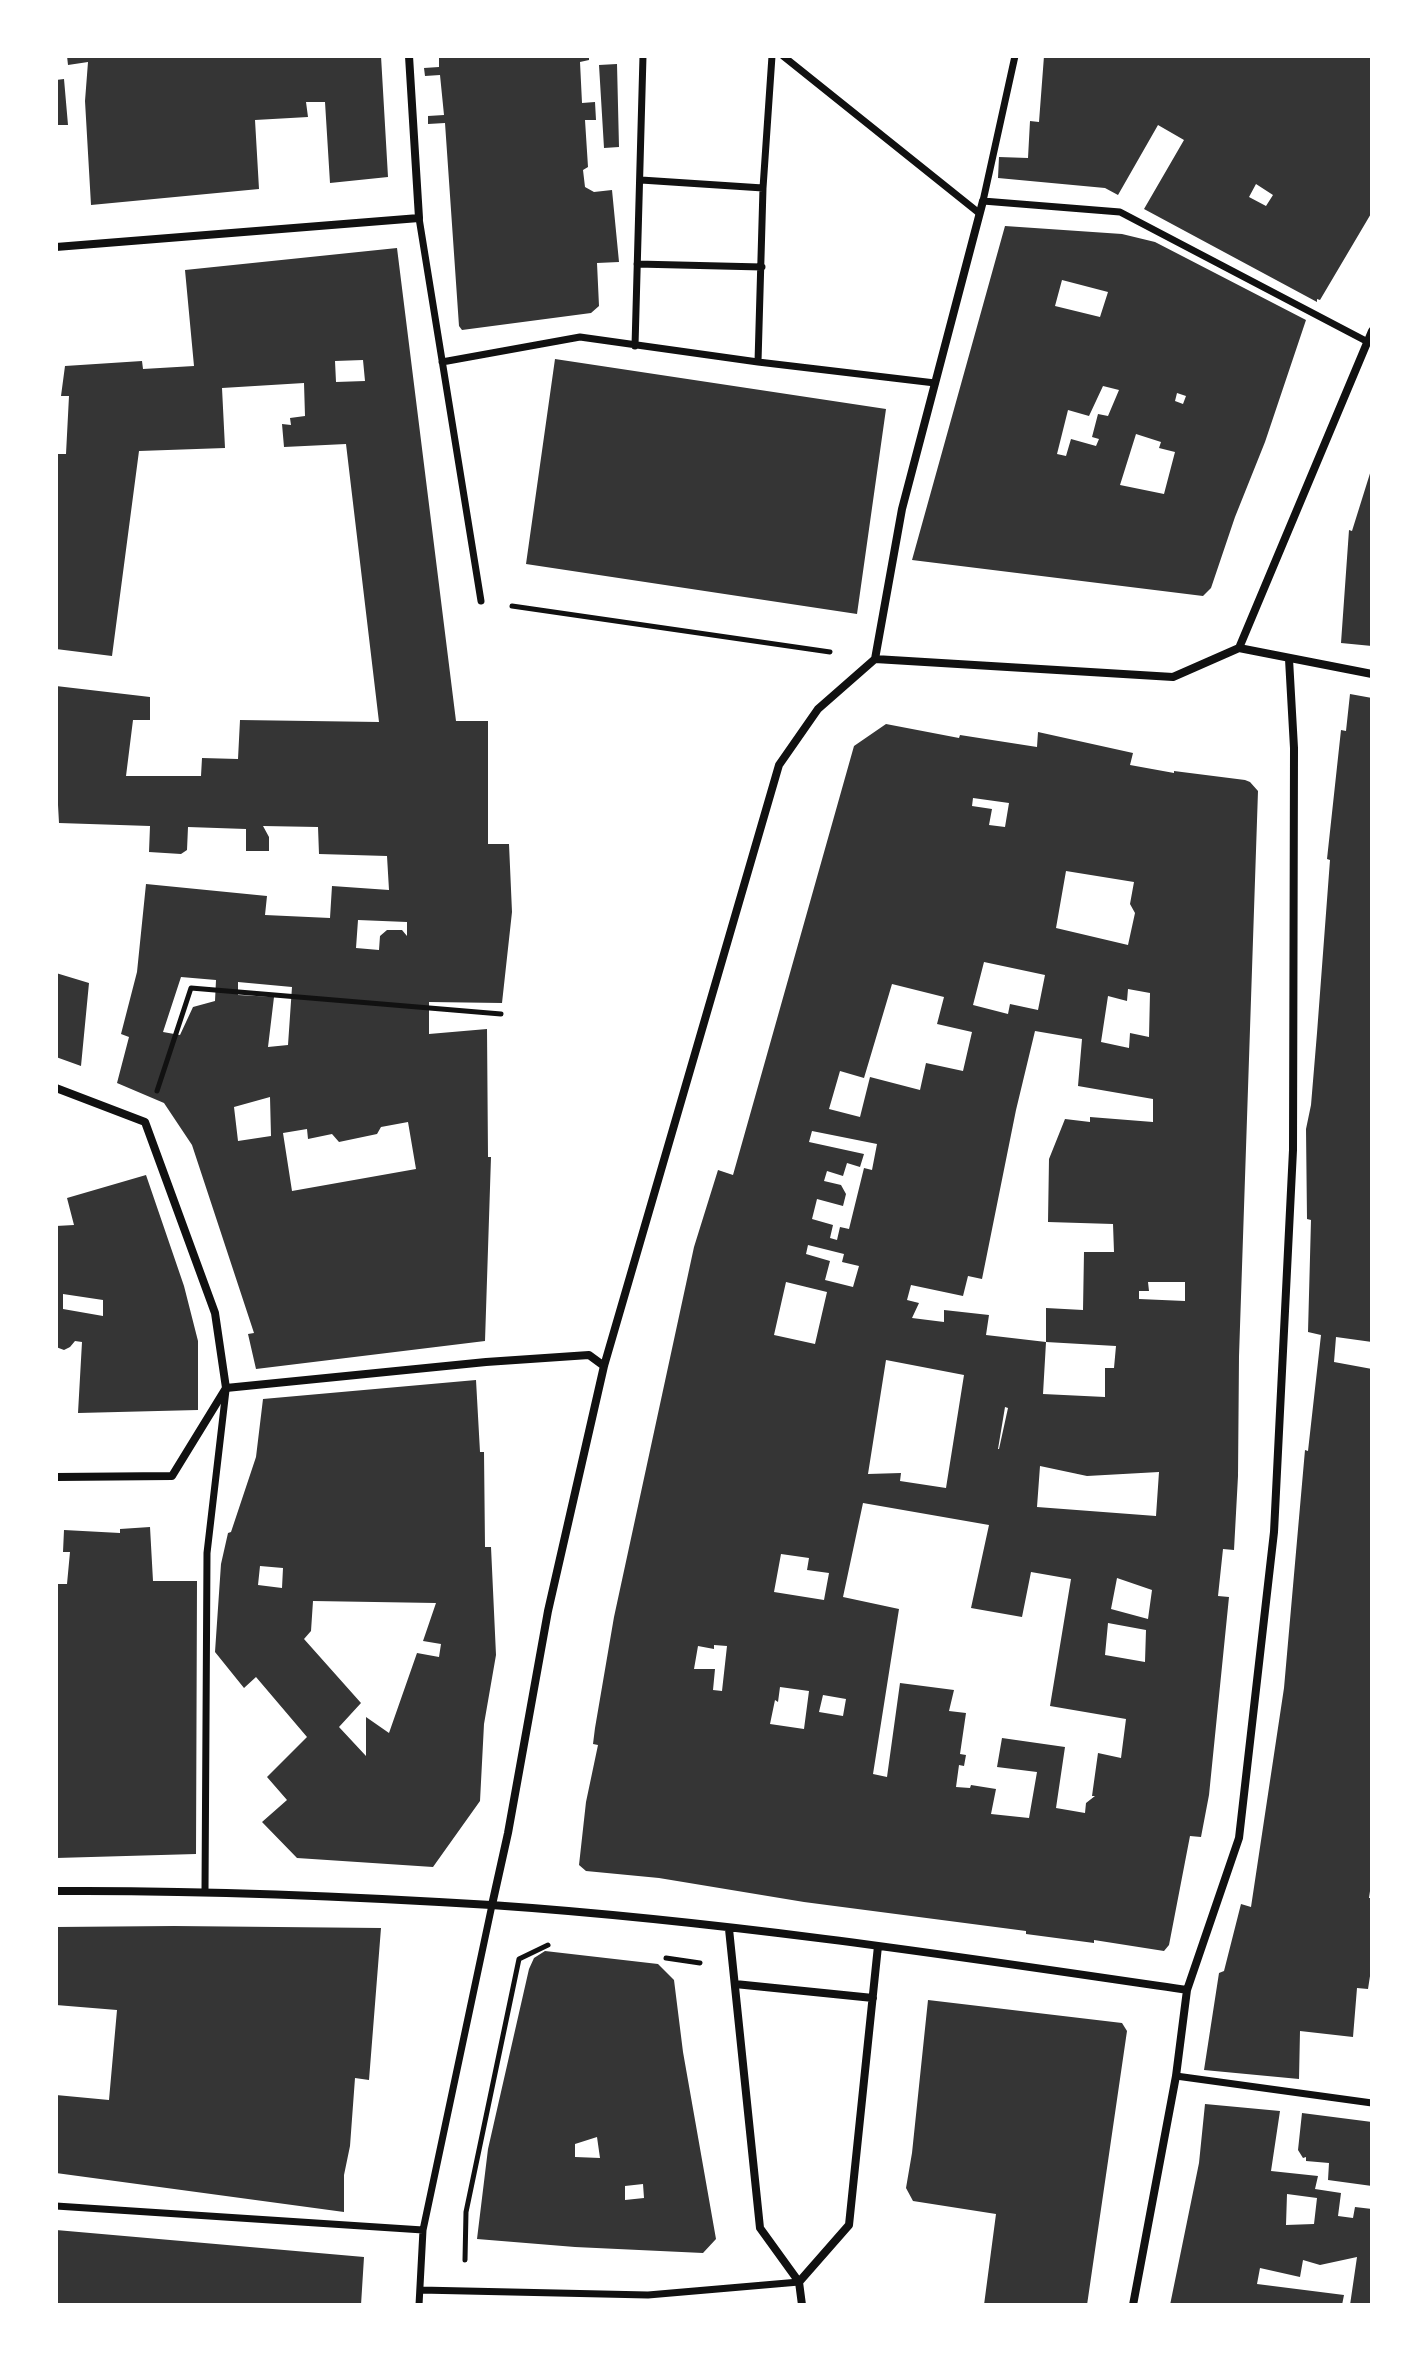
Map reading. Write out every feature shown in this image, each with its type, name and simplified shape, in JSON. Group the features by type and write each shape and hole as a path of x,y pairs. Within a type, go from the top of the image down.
{"street":[{"path":"409,56 419,218 481,601"},
{"path":"635,346 643,56"},
{"path":"758,362 763,188 772,56"},
{"path":"783,56 979,213"},
{"path":"419,2305 423,2230 508,1833 548,1611 604,1366 779,765 818,709 875,659 902,509 983,201 1015,56"},
{"path":"641,180 763,188"},
{"path":"983,201 1120,212 1366,341"},
{"path":"56,247 419,218"},
{"path":"637,264 762,267"},
{"path":"1239,648 1372,331"},
{"path":"442,362 580,337 935,383"},
{"path":"875,659 1173,677 1239,648 1372,674"},
{"path":"1133,2305 1176,2076 1187,1990 1239,1838 1274,1532 1293,1150 1294,748 1289,659"},
{"path":"56,1088 145,1122 215,1313 226,1388 207,1553 205,1890"},
{"path":"226,1388 589,1355 604,1366"},
{"path":"56,1477 172,1476 226,1388"},
{"path":"56,1891 205,1890 492,1905 878,1946 1187,1990"},
{"path":"729,1929 760,2228 799,2282 802,2305"},
{"path":"420,2290 648,2295 799,2282 849,2225 878,1946"},
{"path":"735,1984 873,1998"},
{"path":"1176,2076 1372,2103"},
{"path":"56,2206 423,2230"},
{"path":"648,2295 648,2305"}],"path":[{"path":"481,601 875,659"},
{"path":"154,1099 191,988 501,1014"},
{"path":"464,2291 466,2212 519,1959 559,1940 562,1912"}],"building":[{"path":"67,56 381,56 388,177 330,183 325,102 306,102 308,117 255,120 259,189 91,205 85,101 88,62 68,65"},
{"path":"439,56 589,56 589,60 580,62 582,103 595,102 596,120 585,120 588,167 583,170 585,187 594,192 612,190 619,262 597,263 599,306 591,313 462,330 459,326 445,123 428,124 428,116 444,115 440,75 425,76 424,68 439,67"},
{"path":"1044,56 1372,56 1372,212 1317,302 1144,209 1184,140 1158,125 1118,195 1105,188 998,178 999,157 1028,158 1030,121 1039,122","holes":["1256,184 1273,195 1266,206 1249,197"]},
{"path":"617,64 619,147 604,148 599,65"},
{"path":"64,79 68,125 56,125 56,80"},
{"path":"1005,226 1122,234 1155,242 1306,320 1211,588 1203,596 912,560","holes":["1062,280 1108,292 1100,317 1055,306","1103,386 1119,390 1108,416 1098,414 1092,437 1099,439 1096,446 1071,439 1066,456 1057,454 1068,410 1089,416","1177,393 1186,396 1183,404 1175,401","1136,434 1161,442 1159,448 1175,452 1164,494 1120,485"]},
{"path":"397,248 456,721 488,721 488,844 509,844 512,912 502,1003 429,1002 429,1034 487,1029 488,1157 491,1157 485,1341 256,1369 248,1334 254,1333 192,1145 164,1103 117,1083 129,1037 121,1034 137,972 146,884 267,896 265,915 330,918 332,886 389,890 387,856 319,854 318,827 263,826 269,837 269,851 246,851 246,829 188,827 187,850 181,854 149,852 150,826 59,823 56,804 56,686 150,697 150,720 133,720 126,776 201,776 202,758 238,759 240,720 379,722 346,444 284,447 282,424 291,425 290,418 305,416 304,383 222,388 225,448 139,451 112,656 56,649 56,454 66,454 69,396 61,396 65,366 142,361 143,369 194,366 185,270","holes":["363,360 365,381 336,382 335,361","358,920 407,922 407,936 402,930 387,930 380,936 379,950 356,948","181,977 216,980 215,1001 193,1007 180,1035 163,1032","238,982 292,987 288,1045 268,1047 274,997 238,995","270,1097 271,1136 238,1141 234,1107","408,1122 416,1169 292,1191 283,1133 307,1129 308,1139 332,1134 339,1142 377,1134 381,1127"]},
{"path":"555,359 886,409 857,614 526,564"},
{"path":"1372,467 1372,646 1341,643 1349,530 1352,531"},
{"path":"1350,694 1372,698 1372,1342 1336,1337 1334,1362 1372,1369 1372,1877 1369,1898 1372,1898 1372,1963 1368,1989 1357,1988 1353,2037 1300,2031 1299,2079 1204,2070 1219,1973 1224,1971 1241,1904 1251,1907 1284,1688 1305,1450 1308,1451 1321,1335 1308,1332 1311,1220 1307,1219 1306,1129 1317,1033 1330,860 1327,859 1341,730 1346,731"},
{"path":"886,724 959,738 960,735 1037,747 1038,732 1133,753 1130,765 1245,780 1258,791 1234,1550 1223,1549 1218,1596 1229,1597 1209,1795 1201,1837 1190,1836 1169,1945 1164,1951 804,1902 659,1878 586,1871 579,1865 586,1802 598,1745 593,1744 595,1728 614,1617 694,1247 718,1170 733,1175 854,746","holes":["973,798 1009,803 1005,827 989,825 992,809 972,806","1066,871 1134,882 1130,904 1135,913 1128,945 1056,928","984,962 1045,975 1038,1010 1010,1004 1008,1014 973,1005","892,984 944,997 937,1024 972,1032 963,1071 926,1063 920,1090 870,1077 860,1117 829,1109 840,1071 864,1078","1128,989 1150,993 1149,1037 1130,1033 1129,1048 1101,1042 1108,996 1127,1001","1035,1031 1082,1039 1078,1086 1153,1099 1153,1122 1090,1117 1090,1122 1065,1119 1049,1159 1048,1222 1113,1224 1114,1252 1084,1252 1083,1310 1046,1308 1046,1342 986,1335 989,1315 944,1310 944,1322 912,1318 919,1303 907,1300 911,1285 963,1296 968,1276 982,1279","812,1131 877,1144 872,1170 864,1168 849,1229 840,1227 837,1240 830,1238 833,1225 812,1219 817,1199 843,1206 846,1194 841,1185 824,1181 827,1171 843,1176 847,1163 860,1167 864,1154 809,1142","808,1245 844,1254 842,1262 859,1266 853,1287 825,1280 830,1261 806,1254","786,1282 827,1292 815,1344 774,1335","1148,1282 1185,1282 1185,1301 1139,1299 1139,1291 1149,1291","1046,1342 1116,1346 1114,1368 1105,1368 1105,1397 1043,1394","886,1360 964,1375 946,1488 900,1481 901,1473 868,1474","1005,1407 1008,1408 998,1449","1040,1466 1087,1476 1159,1472 1156,1516 1037,1507","863,1503 989,1525 971,1608 1022,1617 1031,1572 1071,1579 1050,1706 1126,1719 1121,1758 1098,1753 1092,1796 1095,1796 1086,1803 1085,1813 1056,1808 1065,1747 1002,1738 997,1767 1037,1772 1029,1818 991,1814 996,1789 971,1785 970,1788 956,1787 959,1765 964,1766 966,1755 960,1754 966,1713 949,1711 954,1690 900,1683 887,1777 873,1774 899,1609 843,1597","781,1554 809,1558 807,1570 829,1573 824,1600 774,1592","1117,1578 1152,1590 1148,1619 1111,1609","1108,1623 1146,1630 1145,1662 1105,1655","714,1645 727,1646 722,1691 713,1690 715,1669 694,1669 698,1646 714,1649","780,1687 809,1691 804,1729 770,1724","823,1695 846,1699 843,1716 819,1712"]},
{"path":"56,973 89,983 81,1066 56,1057"},
{"path":"146,1175 184,1286 198,1341 198,1410 78,1413 82,1342 75,1341 64,1350 56,1347 56,1226 74,1225 67,1198","holes":["63,1294 103,1300 103,1316 63,1309"]},
{"path":"476,1380 480,1452 484,1452 485,1547 491,1547 496,1655 484,1724 480,1801 433,1867 297,1858 262,1822 287,1800 267,1777 307,1737 256,1677 244,1688 215,1652 221,1564 228,1533 231,1532 256,1457 263,1399","holes":["260,1566 283,1568 282,1588 258,1585","313,1601 436,1603 423,1641 441,1644 439,1657 417,1653 389,1733 366,1717 366,1756 339,1727 361,1703 304,1639 311,1631"]},
{"path":"150,1527 153,1581 197,1581 196,1854 56,1858 56,1584 67,1584 70,1552 63,1552 64,1530 120,1533 120,1529"},
{"path":"56,1927 381,1928 369,2080 355,2078 350,2146 344,2175 344,2212 56,2173 56,2095 109,2100 117,2010 56,2005"},
{"path":"545,1951 658,1964 674,1980 683,2052 716,2239 703,2253 477,2239 488,2149 534,1958","holes":["597,2137 600,2158 575,2157 575,2144","643,2184 644,2198 625,2200 625,2186"]},
{"path":"928,2000 1122,2023 1127,2031 1087,2305 984,2305 996,2214 913,2201 906,2188"},
{"path":"1205,2104 1280,2111 1271,2171 1318,2176 1315,2189 1341,2193 1338,2216 1353,2218 1355,2207 1372,2209 1372,2305 1350,2305 1357,2257 1320,2265 1303,2260 1300,2277 1260,2268 1257,2284 1344,2295 1342,2305 1170,2305 1199,2163","holes":["1287,2194 1317,2198 1314,2224 1286,2225"]},
{"path":"1302,2113 1372,2122 1372,2186 1328,2180 1329,2163 1303,2158 1298,2150"},
{"path":"56,2230 364,2257 361,2305 56,2305"}]}
